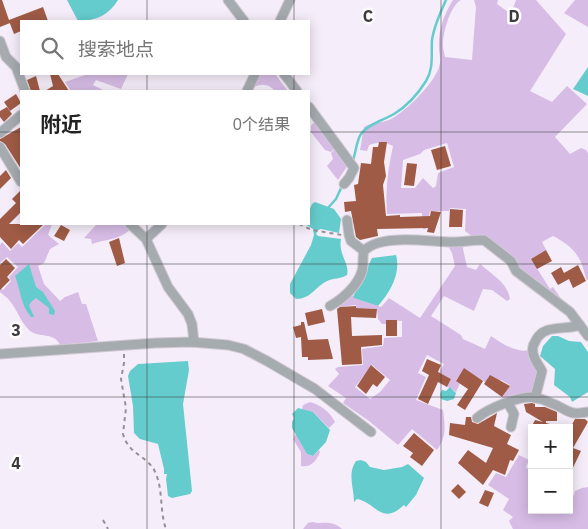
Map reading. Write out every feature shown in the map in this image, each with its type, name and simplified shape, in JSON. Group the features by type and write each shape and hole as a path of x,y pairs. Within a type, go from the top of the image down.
{"street":[{"path":"228,0 243,20"},
{"path":"280,20 290,0"},
{"path":"0,41 6,57 16,67 25,90"},
{"path":"247,90 255,75"},
{"path":"285,75 296,90"},
{"path":"310,108 354,168 350,178 344,184"},
{"path":"0,133 20,116"},
{"path":"0,147 20,180"},
{"path":"347,220 351,241 364,251"},
{"path":"131,225 146,239 168,287 188,314 192,324 194,342"},
{"path":"146,239 161,225"},
{"path":"330,306 348,292 359,278 363,268 364,251 373,243 389,241 460,242 484,240 511,261 516,271 570,312 588,336"},
{"path":"535,398 542,371 534,360 532,352 537,338 544,330 572,328 580,325"},
{"path":"0,354 194,342 228,345 244,349 315,389 371,432"},
{"path":"477,418 488,410 524,398 535,398 552,403 570,412 580,414 588,412"},
{"path":"508,403 514,414 511,427"}],"path":[{"path":"301,225 326,233 349,236"},
{"path":"123,345 124,362 121,379 126,401 124,439 154,470 159,483 163,522 166,529"},
{"path":"103,520 108,529"}],"shaded area":[{"path":"453,0 461,0 450,13 444,33 443,50 445,57 472,60 476,7 474,0 498,0 497,4 511,14 516,0 536,0 566,34 530,91 552,102 567,86 587,104 555,137 570,154 581,148 588,153 588,280 576,253 553,236 542,242 546,250 531,259 550,289 553,287 566,306 465,231 466,209 450,208 449,211 430,211 426,229 423,229 422,213 387,214 387,180 393,146 387,143 378,143 369,145 367,151 360,150 364,127 390,120 399,114 421,94 434,78 440,63 439,42 441,29","holes":["447,143 454,167 438,173 436,186 433,188 423,178 415,188 401,188 403,160 420,154 424,150"]},
{"path":"575,0 588,0 588,27 564,13"},
{"path":"85,75 128,75 121,89 96,80 93,85 103,90 70,90 65,82"},
{"path":"259,75 276,75 287,90 274,90 266,85 254,87"},
{"path":"314,122 333,146 334,149 331,152 325,150 311,132 311,126"},
{"path":"336,148 348,165 338,180 327,166 333,159 331,153"},
{"path":"45,225 52,225 48,235 59,244 50,249 44,263 38,266 44,284 60,301 78,292 82,304 86,304 98,341 60,345 50,336 33,333 29,330 8,299 0,292 0,287 3,290 11,281 9,277 18,267 7,257 0,263 0,245 2,242 10,251 18,243 22,247"},
{"path":"96,225 128,225 131,229 118,237 92,244 91,239 84,238"},
{"path":"447,244 464,244 463,249 467,267 476,270 480,264 503,284 509,293 510,299 507,301 492,290 483,289 474,311 444,296 431,316 461,335 463,339 485,349 491,336 505,345 516,349 531,349 540,370 534,396 505,401 502,398 510,385 501,380 485,382 464,369 456,380 460,383 456,392 447,387 451,379 439,373 444,364 427,355 418,373 426,377 416,400 443,410 444,435 437,450 412,429 398,445 343,403 346,398 328,386 339,374 335,369 338,367 363,365 362,349 383,346 384,338 402,337 402,321 386,320 386,324 382,324 378,319 377,309 356,308 356,305 339,307 337,305 351,294 355,298 381,307 389,298 420,318 455,266 452,253","holes":["372,365 390,380 380,392 370,399 355,387"]},
{"path":"310,402 321,407 331,415 335,422 329,428 313,412 302,410 303,405"},
{"path":"296,434 307,454 313,456 319,450 320,452 315,461 310,465 301,466 301,452 293,439"},
{"path":"519,455 528,460 526,467 528,469 528,514 573,514 575,491 588,487 588,529 513,529 509,521 513,517 503,510 509,499 488,485 496,473 506,477"},
{"path":"308,523 330,523 342,529 303,529"}],"water":[{"path":"67,0 118,0 110,10 101,16 91,20 77,20"},
{"path":"588,67 588,96 573,89"},
{"path":"315,202 334,209 341,219 339,233 321,229 316,234 318,236 341,239 341,250 347,267 347,275 327,281 309,295 296,299 290,293 290,284 311,245 314,235 313,229 307,225 310,225 310,209"},
{"path":"396,255 396,276 387,295 378,306 353,297 372,258"},
{"path":"29,264 36,287 43,292 55,311 54,315 49,314 49,308 36,298 29,305 34,317 31,317 27,312 15,276"},
{"path":"552,336 581,342 588,352 588,392 572,402 570,397 554,385 555,369 540,356 543,346"},
{"path":"188,361 189,370 183,404 192,491 190,494 172,498 168,496 167,474 164,474 158,444 140,439 134,433 133,406 128,376 130,371 138,364"},
{"path":"450,387 456,393 454,399 447,401 441,399 440,394 442,390 446,391"},
{"path":"298,408 313,412 330,430 326,442 313,456 307,454 292,428 294,418 292,414"},
{"path":"361,460 370,467 384,470 408,464 424,478 416,495 406,507 404,505 396,511 384,513 364,501 357,499 354,502 352,471 356,461"}],"building":[{"path":"0,0 2,0 9,20 43,7 48,20 20,20 20,31 14,34 10,23 0,27"},
{"path":"50,75 59,75 68,90 47,90 53,86"},
{"path":"36,76 40,90 31,90 27,80"},
{"path":"16,94 20,104 10,111 4,102"},
{"path":"7,107 12,114 4,122 0,117 0,111"},
{"path":"20,128 20,167 5,144 0,139"},
{"path":"379,142 387,142 384,162 386,176 383,185 386,216 430,216 431,211 441,212 434,233 427,232 428,228 377,229 378,236 360,240 356,237 351,211 345,212 344,202 356,201 354,185 358,184 361,163 371,164 373,147 378,147"},
{"path":"445,146 451,166 437,170 431,150"},
{"path":"407,163 417,164 414,186 404,185"},
{"path":"6,170 11,178 0,189 0,176"},
{"path":"20,191 20,213 9,224 43,225 23,244 19,240 11,249 0,237 0,219 16,203 12,199"},
{"path":"450,209 463,210 462,227 449,227"},
{"path":"61,225 70,230 64,241 54,236"},
{"path":"119,238 125,263 117,266 109,242"},
{"path":"546,250 552,261 537,269 531,259"},
{"path":"6,259 15,268 7,277 10,280 0,290 0,265"},
{"path":"578,265 586,281 573,288 569,279 558,285 551,273 561,267 564,273"},
{"path":"356,306 356,308 377,309 376,318 351,317 352,336 382,335 382,345 361,347 362,364 342,365 337,309 340,307"},
{"path":"322,309 325,322 308,326 305,313"},
{"path":"386,320 397,320 397,336 386,336"},
{"path":"301,322 304,322 308,340 328,339 333,359 308,360 308,357 302,357 301,337 296,338 293,327 301,325"},
{"path":"427,359 441,365 438,372 451,379 447,387 438,382 428,404 418,399 429,375 422,371"},
{"path":"371,365 385,377 377,387 373,384 366,394 357,386"},
{"path":"464,368 483,381 465,410 457,405 468,389 456,381"},
{"path":"490,375 510,386 502,397 484,384"},
{"path":"532,403 535,404 535,407 545,407 557,412 557,421 546,421 546,423 550,424 533,424 535,420 543,422 526,412 524,404"},
{"path":"497,413 494,426 511,435 507,444 519,450 513,461 510,460 505,475 493,470 483,485 458,463 468,450 486,463 493,448 449,435 450,423 465,425 466,417 471,417 472,422 478,424"},
{"path":"575,419 585,419 588,422 573,448 573,424"},
{"path":"414,433 434,450 422,466 410,457 413,453 403,446"},
{"path":"573,448 581,451 573,468"},
{"path":"458,484 466,492 459,499 451,491"},
{"path":"485,490 494,493 488,507 479,503"}],"waterway":[{"path":"352,163 361,134 372,125 394,114 403,107 416,95 429,76 434,30 446,0"},
{"path":"327,209 336,199 342,186"}]}
